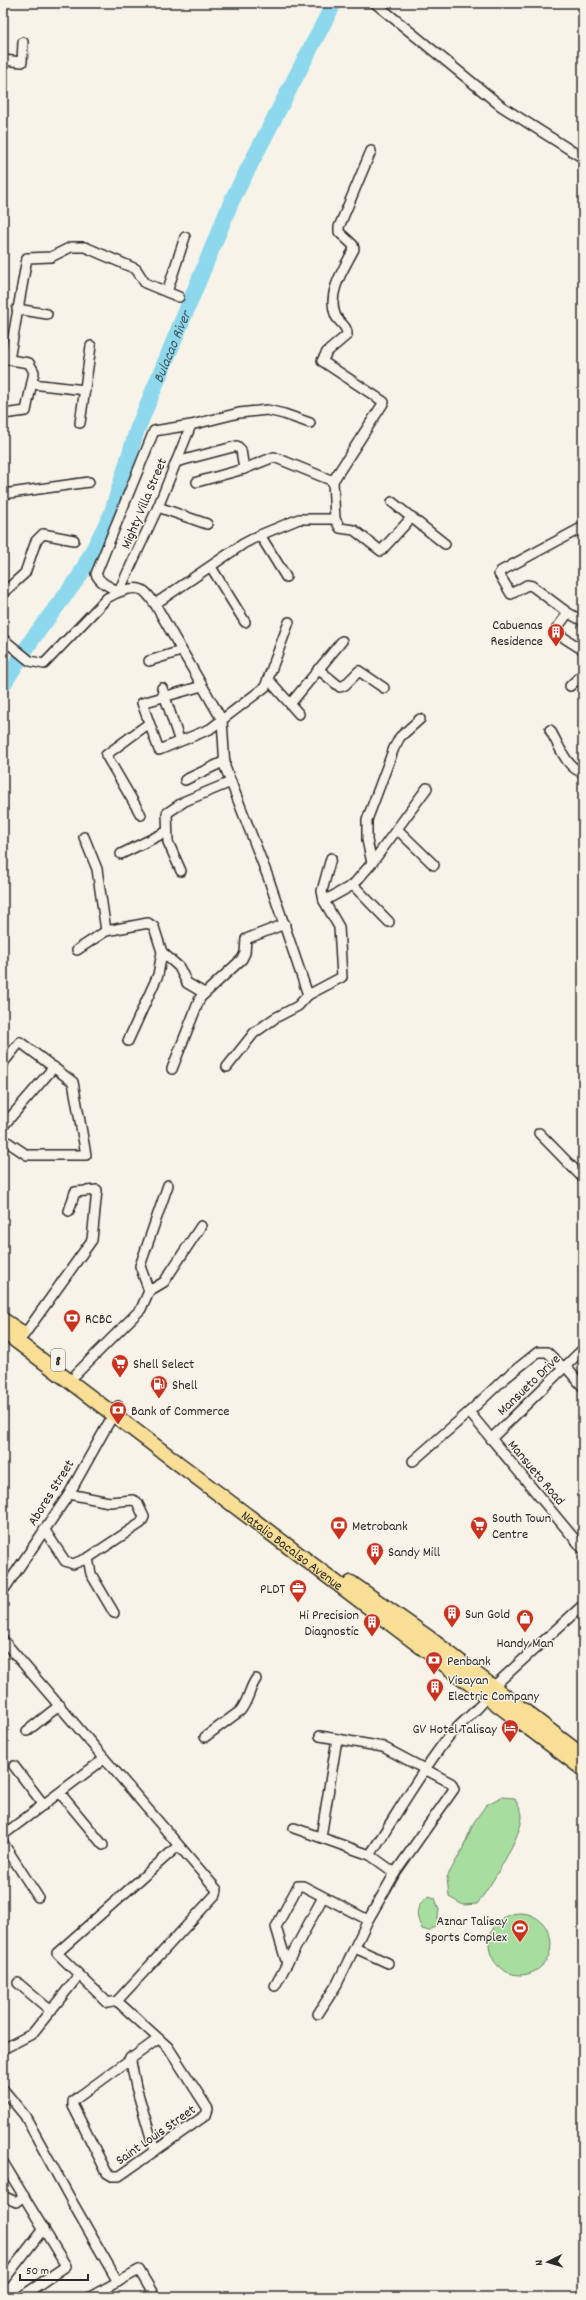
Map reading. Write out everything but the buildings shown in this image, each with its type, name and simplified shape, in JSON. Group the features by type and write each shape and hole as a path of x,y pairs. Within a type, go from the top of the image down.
{"main road":[{"name":"Natalio Bacalso Avenue","path":"3,1320 76,1374 115,1411"},
{"name":"Natalio Bacalso Avenue","path":"3,1331 429,1638 490,1692 583,1769"},
{"name":"Natalio Bacalso Avenue","path":"490,1692 583,1756"}],"street":[{"path":"375,3 501,106 583,158"},
{"path":"3,60 22,62 23,42"},
{"path":"371,151 339,227 339,232 353,245 354,249 338,277 334,306 334,314 346,327 347,335 327,352 322,361 384,402 333,481 335,519 340,528 354,530 381,551 412,517"},
{"path":"167,292 185,236"},
{"path":"3,414 26,411 34,372 32,365 6,359 27,258 51,257 79,246 113,257 136,269 145,283 179,297"},
{"path":"17,309 47,314"},
{"path":"80,423 91,346"},
{"path":"32,384 85,390"},
{"path":"119,591 99,579 96,574 154,431 191,425 239,413 267,410 310,423"},
{"name":"Mighty Villa Street","path":"119,591 158,507 191,425"},
{"path":"176,462 237,446 241,450 244,469"},
{"path":"198,482 244,469 274,457 333,481"},
{"path":"3,494 89,482"},
{"path":"392,502 445,544"},
{"path":"158,507 208,524"},
{"path":"155,604 260,535 299,519 335,519"},
{"path":"580,620 568,613 532,586 527,585 511,594 499,574 501,571 520,559 583,527"},
{"path":"3,593 25,573 36,541 43,534 74,540"},
{"path":"260,535 286,577"},
{"path":"210,567 244,622"},
{"path":"5,641 30,661 44,664 107,598 119,591 140,589 145,591 155,604 222,720 225,761 231,782 285,924 308,995"},
{"path":"568,613 556,628 557,632 583,650"},
{"path":"202,686 164,692 142,703 157,748 161,750 210,729 265,687 289,622"},
{"path":"291,703 342,641"},
{"path":"149,661 182,651"},
{"path":"318,669 340,687 345,685 359,671 384,688"},
{"path":"570,686 583,674"},
{"path":"268,680 291,703 299,714"},
{"path":"164,692 178,736"},
{"path":"372,863 367,840 367,820 394,748 400,737 420,719"},
{"path":"142,815 106,755 148,724"},
{"path":"550,730 576,771 583,772"},
{"path":"185,780 225,761"},
{"path":"181,871 168,842 166,832 168,813 173,807 231,782"},
{"path":"324,901 353,885 398,830 426,788"},
{"path":"398,830 434,865"},
{"path":"121,854 166,832"},
{"path":"84,837 97,869 106,931"},
{"path":"227,1067 254,1033 275,1018 298,1006 308,995 341,979 343,975 339,927 324,901 322,891 331,858"},
{"path":"353,885 389,922"},
{"path":"77,950 106,931 148,923 154,927 162,952 156,979 128,1041"},
{"path":"172,1069 198,1002 204,993 242,959 245,952 246,939 285,924"},
{"path":"162,952 179,967 187,983 204,993"},
{"path":"3,1063 20,1042 74,1082 86,1155 27,1155 3,1139"},
{"path":"3,1125 54,1067"},
{"path":"538,1133 583,1178"},
{"path":"149,1291 140,1266 168,1185"},
{"path":"24,1335 92,1240 97,1190 75,1192 69,1211"},
{"path":"76,1374 141,1309 149,1291 164,1282 201,1226"},
{"name":"Mansueto Drive","path":"491,1438 583,1349"},
{"path":"413,1461 504,1379 538,1352 547,1352 583,1386"},
{"name":"Abores Street","path":"3,1591 69,1494 115,1411"},
{"name":"Mansueto Road","path":"469,1412 583,1549"},
{"path":"44,1529 65,1561 74,1564 88,1558 142,1523 144,1517 137,1502 133,1500 109,1502 69,1494"},
{"path":"88,1558 91,1574 114,1613"},
{"path":"370,1855 448,1738 490,1692 583,1605"},
{"path":"3,1640 60,1705 217,1892 117,2001 108,2003 57,1954 178,1846"},
{"path":"205,1737 240,1711 244,1706 250,1689 256,1679"},
{"path":"27,1731 60,1705"},
{"path":"318,2014 337,1984 368,1920 395,1873 453,1792 451,1783 383,1747 320,1736"},
{"path":"321,1837 337,1739"},
{"path":"3,1835 104,1759"},
{"path":"14,1766 44,1805"},
{"path":"60,1793 103,1844"},
{"path":"294,1828 370,1855 395,1873"},
{"path":"3,1843 38,1897"},
{"path":"287,1964 276,1927 296,1888 303,1886 323,1898 368,1920"},
{"path":"275,1986 323,1898"},
{"path":"355,1948 388,1963"},
{"path":"3,2049 32,2034 79,1975"},
{"path":"18,1983 51,2011"},
{"path":"117,2001 158,2038 130,2058 136,2087 155,2151"},
{"name":"Saint Louis Street","path":"130,2058 73,2101 73,2106 107,2173 112,2176 119,2176 155,2151 206,2115 208,2109 168,2047 158,2038"},
{"path":"3,2088 25,2116 118,2282"},
{"path":"3,2162 66,2266 21,2297"},
{"path":"3,2196 16,2202 24,2196"},
{"path":"3,2281 44,2228"},
{"path":"90,2297 101,2295 118,2282 139,2270 155,2297"}],"green space":[{"path":"501,1797 515,1798 522,1814 521,1824 497,1874 477,1904 463,1905 449,1897 447,1877 462,1850 474,1822 486,1805"},
{"path":"429,1896 435,1898 439,1910 437,1924 429,1931 422,1929 417,1915 421,1903"},
{"name":"Aznar Talisay Sports Complex","path":"514,1913 526,1913 542,1922 549,1932 551,1944 549,1956 542,1966 526,1975 514,1975 503,1970 494,1961 489,1950 489,1938 494,1927 503,1918"}],"waterway":[{"name":"Bulacao River","path":"3,685 33,638 79,577 111,515 137,430 232,200 334,3"}],"place":[{"name":"Cabuenas Residence","path":"556,647"},
{"name":"RCBC","path":"72,1333"},
{"name":"Shell Select","path":"120,1378"},
{"name":"Shell","path":"159,1399"},
{"name":"Bank of Commerce","path":"118,1425"},
{"name":"Metrobank","path":"339,1540"},
{"name":"South Town Centre","path":"479,1540"},
{"name":"Sandy Mill","path":"375,1566"},
{"name":"PLDT","path":"298,1603"},
{"name":"Sun Gold","path":"452,1628"},
{"name":"Handy Man","path":"525,1633"},
{"name":"Hi Precision Diagnostic","path":"372,1637"},
{"name":"Penbank","path":"434,1675"},
{"name":"Visayan Electric Company","path":"435,1702"},
{"name":"GV Hotel Talisay","path":"510,1743"},
{"name":"Aznar Talisay Sports Complex","path":"520,1943"}]}
